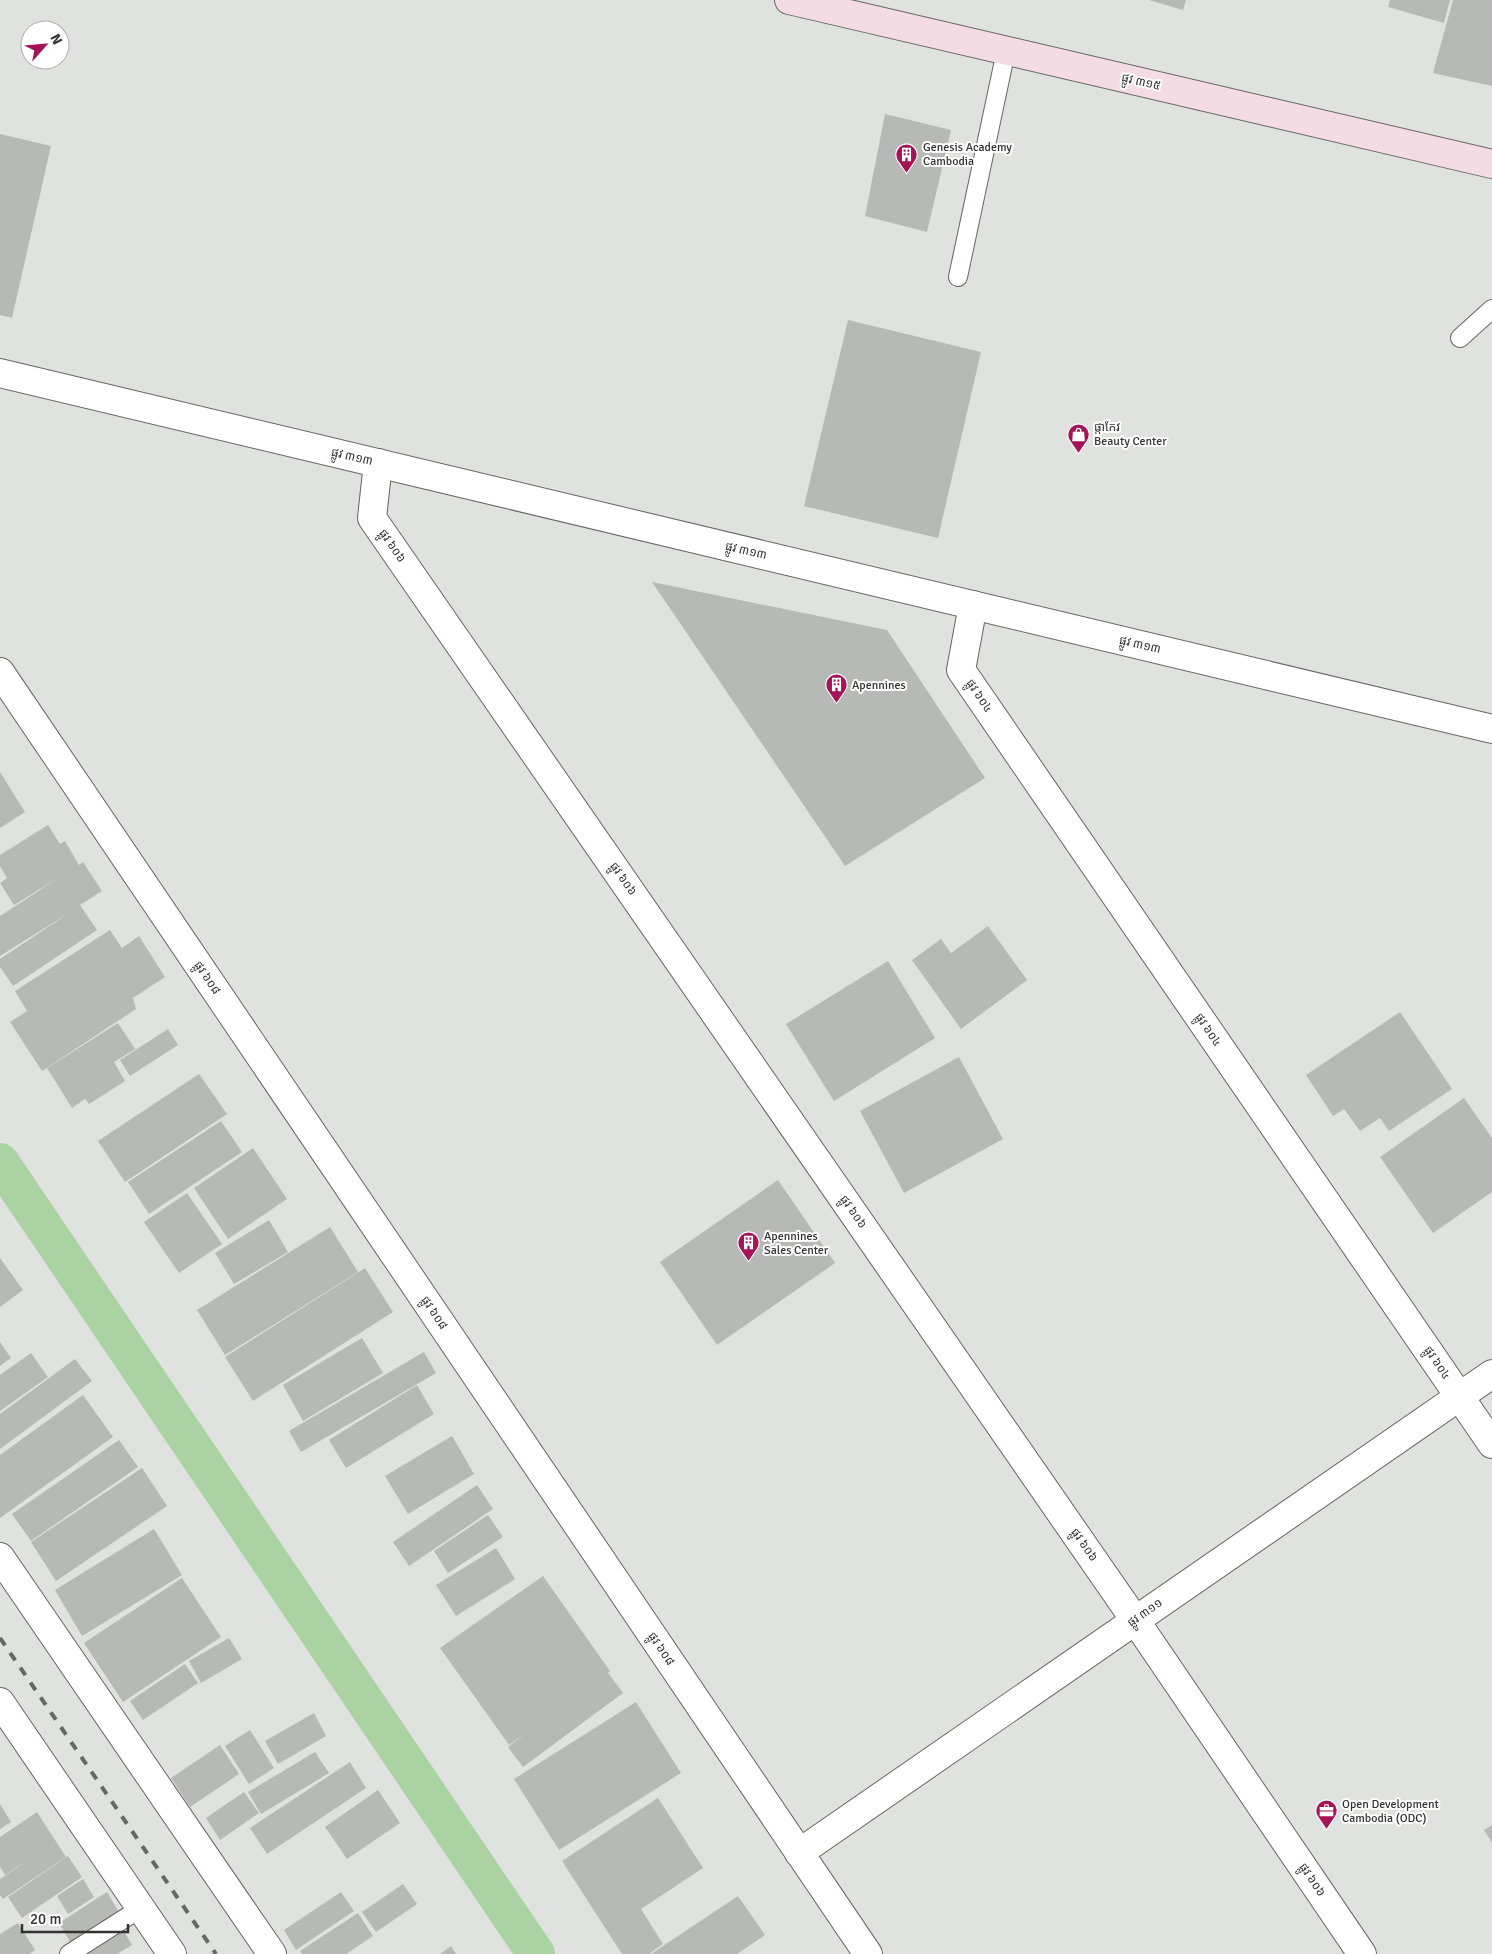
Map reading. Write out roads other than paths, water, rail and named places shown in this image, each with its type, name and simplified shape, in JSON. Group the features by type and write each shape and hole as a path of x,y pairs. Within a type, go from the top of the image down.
{"street":[{"name":"ផ្លូវ ៣១៥","path":"789,0 1492,164"},
{"name":"ផ្លូវ ៣១៣","path":"0,373 1492,729"},
{"name":"ផ្លូវ ៦០៦","path":"378,463 372,518 1135,1620 1362,1954"},
{"name":"ផ្លូវ ៦០៤","path":"973,605 961,670 1492,1444"},
{"name":"ផ្លូវ ៦០៨","path":"0,672 868,1954"},
{"name":"ផ្លូវ ៣១១","path":"800,1853 1492,1374"},
{"path":"0,1557 272,1954"},
{"path":"0,1702 172,1954"}],"lane":[{"path":"958,277 1006,50"},
{"path":"1460,338 1492,309"},
{"path":"69,1954 141,1908"}],"waterway":[{"path":"0,1162 536,1954"}],"railway":[{"path":"0,1638 216,1954"}],"place":[{"name":"Genesis Academy Cambodia","path":"907,173"},
{"name":"ផ្កាកែវ Beauty Center","path":"1078,453"},
{"name":"Apennines","path":"836,704"},
{"name":"Apennines Sales Center","path":"748,1262"},
{"name":"Open Development Cambodia (ODC)","path":"1326,1830"}]}
